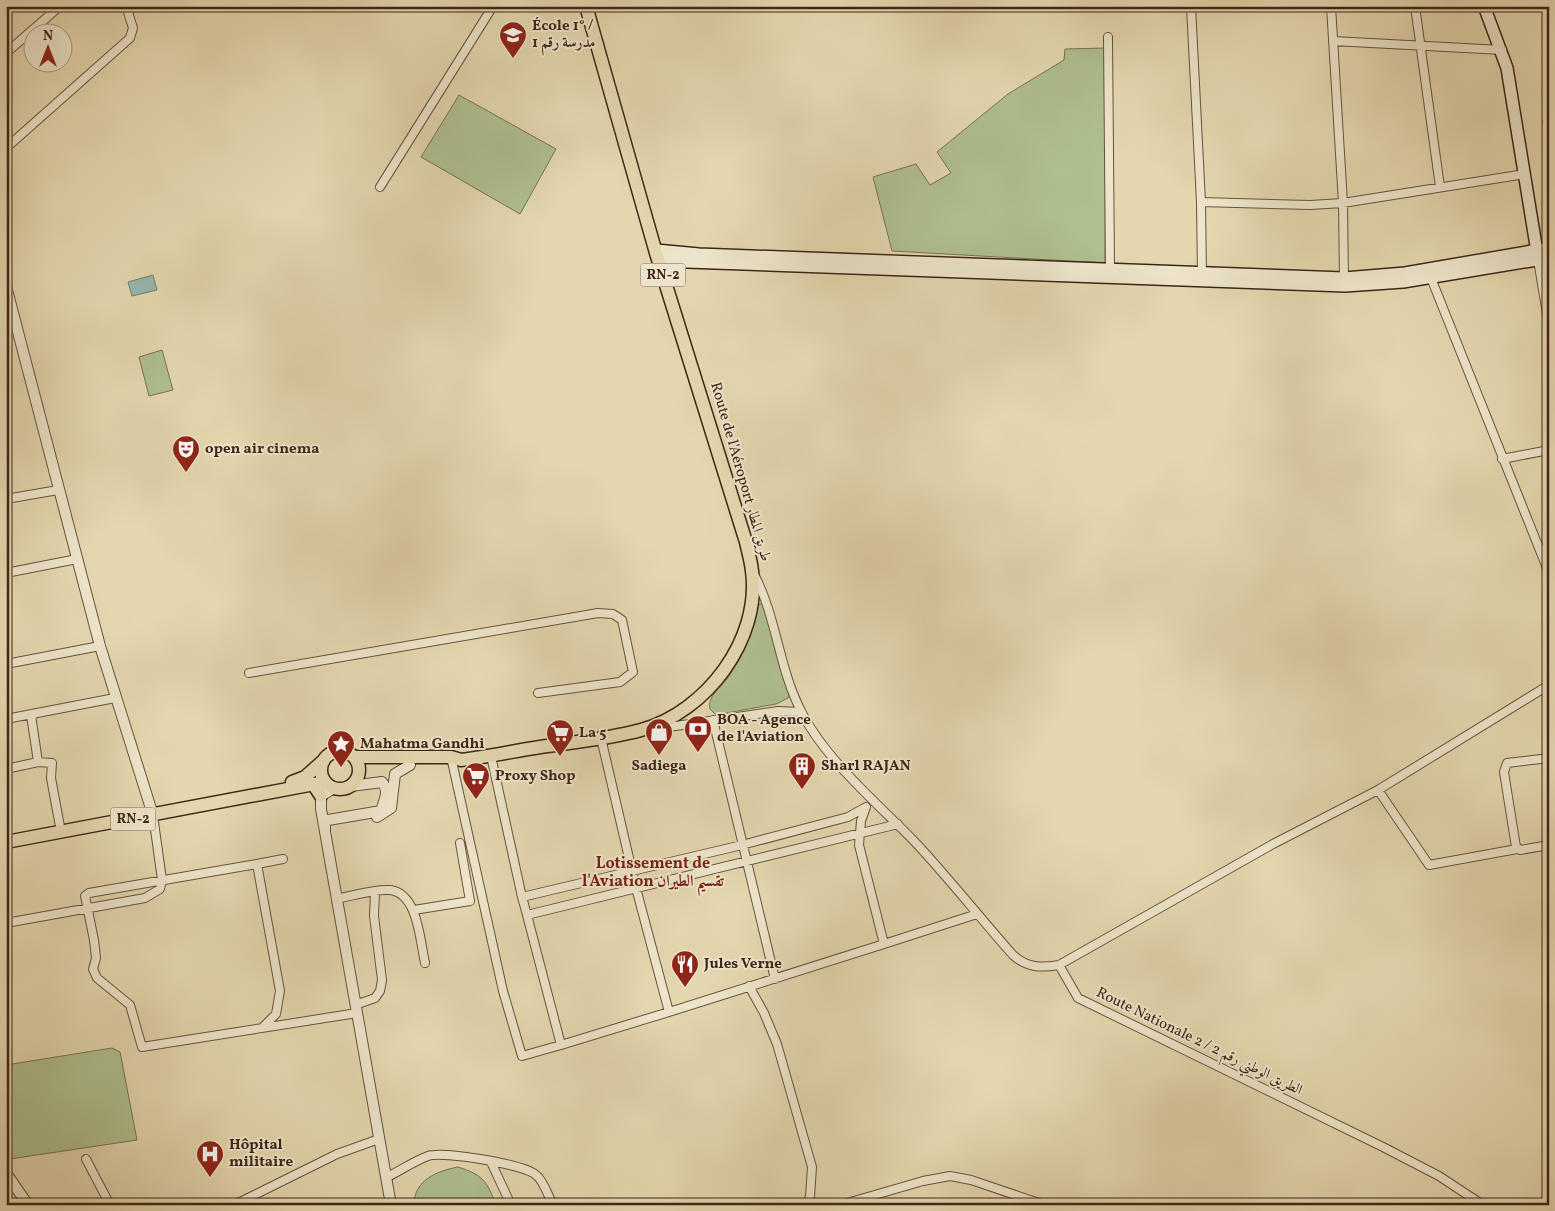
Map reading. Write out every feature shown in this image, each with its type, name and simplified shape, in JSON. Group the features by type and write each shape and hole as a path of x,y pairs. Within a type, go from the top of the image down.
{"main road":[{"name":"Route de l'Aéroport طريق المطار","path":"360,773 374,765 410,765 491,756 642,730 676,715 692,705 707,691 731,660 746,623 751,603 753,572 746,542 657,256 586,6"},
{"path":"1484,6 1502,50 1511,86 1525,174 1543,254"},
{"path":"657,256 1383,285 1431,278 1543,254"},
{"path":"1344,282 1543,254"},
{"path":"900,266 1110,269 1202,277"},
{"name":"RN-2","path":"259,794 266,789 305,777 327,756 336,751 346,751 355,757"},
{"name":"Route de l'Aéroport طريق المطار","path":"355,757 455,760"},
{"path":"351,786 360,773 360,767 355,757"},
{"path":"321,796 324,785 321,772 323,761"},
{"name":"RN-2","path":"6,842 259,794 324,785 351,786"}],"street":[{"path":"6,52 60,6"},
{"path":"6,148 130,38 132,28 126,6"},
{"path":"380,187 494,6"},
{"path":"1191,6 1201,202 1202,277"},
{"path":"1331,6 1343,203 1344,282"},
{"path":"1415,6 1440,188"},
{"path":"1546,6 1549,14"},
{"path":"1108,37 1110,269"},
{"path":"1333,40 1502,50"},
{"path":"1201,202 1310,205 1343,203 1525,174"},
{"path":"1543,254 1549,326"},
{"path":"1431,278 1549,573"},
{"path":"6,286 8,302 100,646 153,815 162,880 160,889 145,898 6,923"},
{"path":"1502,459 1549,450"},
{"path":"6,499 58,490"},
{"path":"6,573 77,560"},
{"path":"753,572 771,615 788,678 801,712 815,736 872,799 941,869 977,914 1020,962 1042,968 1059,965 1274,844 1378,790 1549,686"},
{"path":"249,673 598,613 613,614 622,620 633,672 620,682 538,693"},
{"path":"6,664 100,646"},
{"path":"6,719 115,698"},
{"path":"642,730 778,711 801,712"},
{"path":"31,715 38,762"},
{"path":"713,720 776,978"},
{"path":"601,738 631,870 669,1012"},
{"path":"491,756 522,897 562,1045"},
{"path":"1517,849 1505,767 1507,763 1549,758"},
{"path":"455,760 499,972 522,1056 669,1012 977,914"},
{"path":"6,769 38,762 52,764 51,778 61,832"},
{"path":"325,830 328,824 380,816 389,812 394,798 393,777 410,765"},
{"path":"325,830 325,823 328,820 381,811 386,791 386,786 382,782 351,786"},
{"path":"1378,790 1429,865 1549,844"},
{"path":"321,796 321,809 336,899 392,1205"},
{"path":"872,799 866,807 859,835 859,845 884,944"},
{"path":"522,897 742,845 848,817 866,807"},
{"path":"527,915 898,824"},
{"path":"414,910 470,901 460,843"},
{"path":"284,859 89,893 85,896 96,958 93,969 97,978 130,1005 142,1048 356,1009 375,998 380,991 382,980 374,916 375,892"},
{"path":"258,864 280,991 276,1014 263,1027"},
{"path":"336,899 389,890 398,893 414,910 425,963"},
{"name":"Route Nationale 2 / الطريق الوطني رقم 2","path":"1059,965 1078,998 1383,1147 1439,1176 1483,1205"},
{"path":"749,986 764,1013 777,1044 812,1167 810,1197 806,1205"},
{"path":"234,1205 337,1154 379,1139"},
{"path":"387,1178 427,1156 436,1155 491,1162 519,1167 538,1176 552,1205"},
{"path":"86,1159 110,1205"},
{"path":"491,1162 511,1205"},
{"path":"6,1173 28,1205"},
{"path":"840,1205 923,1181 950,1176 971,1180 1044,1205"}],"green space":[{"path":"1106,48 1105,263 892,251 873,177 916,164 930,185 951,173 937,152 1008,94 1064,60 1065,49"},
{"path":"459,95 556,149 520,214 421,157"},
{"path":"162,350 173,390 149,396 139,357"},
{"path":"763,604 770,619 789,695 788,698 776,704 716,715 710,709 710,701 738,662 752,626 756,606"},
{"path":"112,1048 120,1052 137,1140 10,1159 6,1155 6,1065"},
{"path":"458,1167 479,1176 483,1180 490,1190 496,1205 414,1205 415,1196 422,1183 435,1174"}],"water":[{"path":"153,275 157,290 132,296 128,282"}],"place":[{"name":"École 1° / مدرسة رقم 1","path":"513,59"},
{"name":"open air cinema","path":"186,473"},
{"name":"BOA - Agence de l'Aviation","path":"698,753"},
{"name":"Sadiega","path":"659,756"},
{"name":"La 5","path":"560,757"},
{"name":"Mahatma Gandhi","path":"341,768"},
{"name":"Sharl RAJAN","path":"802,790"},
{"name":"Proxy Shop","path":"476,800"},
{"name":"Jules Verne","path":"685,988"},
{"name":"Hôpital militaire","path":"210,1178"}],"district":[{"name":"Lotissement de l'Aviation تقسيم الطيران","path":"653,873"}]}
